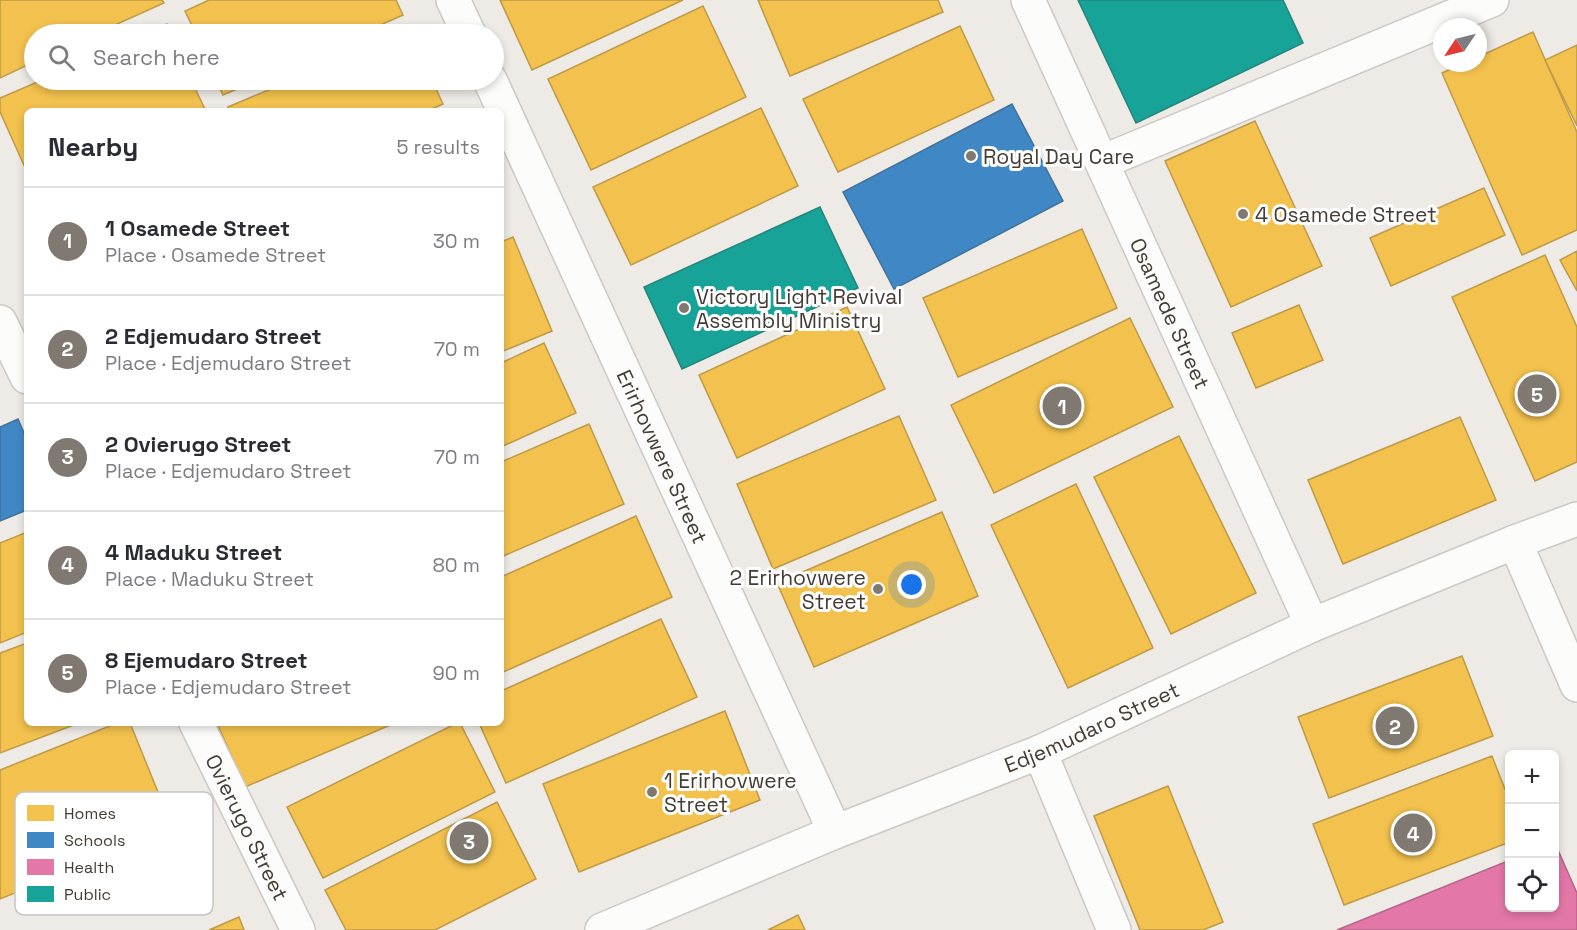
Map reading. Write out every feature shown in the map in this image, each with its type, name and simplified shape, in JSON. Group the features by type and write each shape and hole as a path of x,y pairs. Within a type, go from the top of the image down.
{"street":[{"path":"453,0 464,24"},
{"name":"Osamede Street","path":"1028,0 1312,625"},
{"path":"1102,162 1492,0"},
{"name":"Erirhovwere Street","path":"495,90 503,108"},
{"name":"Erirhovwere Street","path":"504,111 835,832"},
{"path":"0,322 24,371"},
{"name":"Edjemudaro Street","path":"602,930 835,832 1040,752 1312,625 1577,519"},
{"path":"1515,542 1577,685"},
{"name":"Ovierugo Street","path":"197,726 298,930"},
{"path":"1040,752 1114,930"}],"building: Homes":[{"path":"0,0 162,0 164,3 117,24 24,24 24,67 0,78"},
{"path":"209,0 396,0 403,15 383,24 191,24 185,11"},
{"path":"500,0 683,0 532,70"},
{"path":"758,0 938,0 943,12 790,76"},
{"path":"703,6 746,97 591,170 548,79"},
{"path":"960,26 994,100 838,172 803,99"},
{"path":"1533,32 1577,132 1577,230 1522,255 1442,73 1487,72 1487,53"},
{"path":"1577,45 1577,126 1545,60"},
{"path":"24,88 24,90 196,90 205,108 24,108 24,165 0,112 0,98"},
{"path":"221,90 235,90 223,95"},
{"path":"268,90 437,90 443,104 434,108 228,107"},
{"path":"761,108 798,186 631,265 593,187"},
{"name":"4 Osamede Street","path":"1255,121 1322,266 1231,307 1165,161"},
{"path":"1484,188 1505,235 1391,286 1370,238"},
{"path":"1082,229 1117,308 958,377 923,298"},
{"path":"513,237 552,331 504,351 504,241"},
{"path":"1577,251 1577,291 1560,260"},
{"path":"1545,255 1577,327 1577,462 1535,481 1452,297"},
{"path":"1299,305 1323,360 1256,388 1232,333"},
{"path":"847,307 885,389 737,458 699,375"},
{"path":"1130,318 1173,407 994,493 951,405"},
{"path":"544,343 576,413 504,446 504,362"},
{"name":"2 Erirhovwere Street","path":"899,416 936,500 773,569 737,484"},
{"path":"1460,417 1496,500 1343,564 1308,480"},
{"path":"589,424 624,504 504,556 504,461"},
{"path":"1179,436 1256,593 1171,634 1094,477"},
{"path":"1076,484 1153,648 1068,688 991,525"},
{"name":"2 Erirhovwere Street","path":"942,512 978,596 814,667 777,583"},
{"path":"636,516 672,597 504,672 504,576"},
{"path":"24,533 24,633 0,643 0,543"},
{"path":"661,619 697,697 506,783 480,726 504,726 504,690"},
{"path":"24,644 24,726 71,726 0,753 0,653"},
{"path":"1462,656 1493,736 1329,798 1298,717"},
{"name":"1 Erirhovwere Street","path":"725,711 760,800 579,872 543,784"},
{"path":"110,726 131,726 158,792 15,792 15,893 0,899 0,770"},
{"path":"218,726 388,726 245,787"},
{"path":"451,726 462,726 495,792 323,878 287,807"},
{"path":"1492,756 1505,789 1505,844 1344,905 1313,824"},
{"path":"1168,786 1223,922 1203,930 1140,930 1094,816"},
{"path":"497,802 536,879 435,930 346,930 325,890"},
{"path":"798,915 805,930 768,930"},
{"path":"239,917 244,930 209,930"}],"building: Schools":[{"path":"1012,104 1063,201 894,289 843,192"},
{"path":"18,419 24,433 24,511 0,521 0,427"}],"building: Health":[{"path":"1559,852 1577,893 1577,930 1337,930 1505,862 1505,912 1559,912"}],"building: Public":[{"path":"1078,0 1283,0 1303,43 1136,123"},
{"path":"820,207 858,288 682,369 644,287"}],"place":[{"name":"Royal Day Care","path":"971,156"},
{"name":"4 Osamede Street","path":"1243,214"},
{"name":"Victory Light Revival Assembly Ministry","path":"684,308"},
{"name":"8 Ejemudaro Street","path":"1537,394"},
{"name":"1 Osamede Street","path":"1062,406"},
{"name":"2 Erirhovwere Street","path":"878,589"},
{"name":"2 Edjemudaro Street","path":"1395,726"},
{"name":"1 Erirhovwere Street","path":"652,792"},
{"name":"4 Maduku Street","path":"1413,833"},
{"name":"2 Ovierugo Street","path":"469,841"}]}
